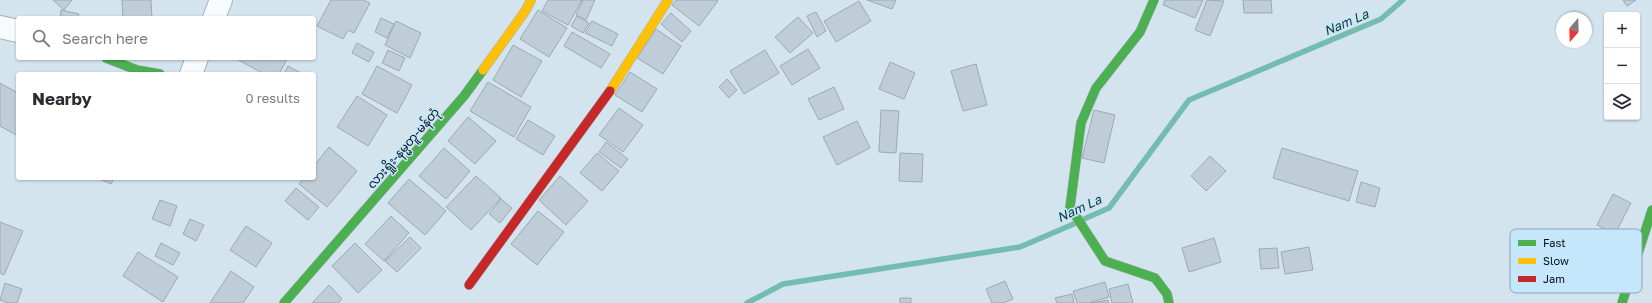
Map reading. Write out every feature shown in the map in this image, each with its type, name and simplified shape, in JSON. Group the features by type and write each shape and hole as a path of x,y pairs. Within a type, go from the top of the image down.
{"street":[{"path":"215,16 222,0"},
{"name":"လားရှိုး-နမ္မတူ-မန်တုံ","path":"284,303 464,96 526,10 531,0"},
{"path":"469,285 541,184 602,105 668,0"},
{"path":"1154,0 1140,32 1096,88 1081,123 1070,207 1105,261 1154,278 1167,294 1169,303"},
{"path":"0,27 16,31"},
{"path":"111,60 137,70 148,72"},
{"path":"192,72 196,60"},
{"path":"1642,241 1652,210"},
{"path":"1622,303 1625,293"}],"building":[{"path":"53,0 72,0 64,10"},
{"path":"122,0 151,0 152,16 123,16"},
{"path":"331,0 363,0 370,3 354,33 348,30 343,39 317,26"},
{"path":"548,0 582,0 568,25 542,11"},
{"path":"583,0 595,0 586,20 576,15"},
{"path":"676,0 718,1 699,26 672,5"},
{"path":"867,0 896,0 892,9"},
{"path":"1165,0 1203,0 1195,18 1163,5"},
{"path":"1207,0 1224,1 1210,36 1195,30"},
{"path":"1243,0 1271,0 1272,13 1244,13"},
{"path":"1623,0 1636,0 1627,6"},
{"path":"859,1 871,21 836,42 824,21"},
{"path":"61,10 79,14 78,16 60,16"},
{"path":"538,10 567,28 549,57 520,39"},
{"path":"816,12 826,31 817,37 807,16"},
{"path":"671,13 691,31 682,42 661,24"},
{"path":"577,16 589,23 583,33 571,26"},
{"path":"798,17 813,33 790,53 775,37"},
{"path":"381,18 394,24 387,38 375,32"},
{"path":"396,21 421,33 410,58 385,45"},
{"path":"592,21 618,34 612,46 585,33"},
{"path":"656,29 681,46 663,74 637,58"},
{"path":"572,32 610,54 601,68 564,46"},
{"path":"357,43 374,52 369,62 352,53"},
{"path":"513,45 542,61 521,97 493,80"},
{"path":"808,49 820,68 792,85 780,66"},
{"path":"388,50 405,58 399,71 382,63"},
{"path":"765,50 779,73 744,94 730,71"},
{"path":"239,60 286,60 280,72 260,72"},
{"path":"890,62 915,73 904,99 879,89"},
{"path":"976,64 987,105 963,111 951,71"},
{"path":"288,66 299,72 285,72"},
{"path":"377,66 412,85 397,113 362,94"},
{"path":"630,72 657,89 642,112 615,95"},
{"path":"727,79 737,90 729,98 719,87"},
{"path":"488,82 531,107 514,137 470,111"},
{"path":"0,83 16,92 16,135 0,126"},
{"path":"834,87 844,109 819,120 808,99"},
{"path":"357,96 387,115 368,146 337,127"},
{"path":"619,108 643,125 623,152 599,135"},
{"path":"881,110 899,111 896,153 879,152"},
{"path":"1094,110 1115,115 1104,163 1082,158"},
{"path":"468,117 496,141 475,164 448,141"},
{"path":"528,120 555,136 543,155 516,139"},
{"path":"857,121 870,148 837,165 823,137"},
{"path":"606,142 628,159 621,168 599,152"},
{"path":"329,147 357,171 327,207 299,184 302,180 316,180 316,163"},
{"path":"444,148 470,171 446,199 419,176"},
{"path":"1282,148 1358,171 1349,201 1273,178"},
{"path":"597,153 619,171 602,191 580,173"},
{"path":"900,153 923,154 922,182 899,181"},
{"path":"1210,156 1226,171 1206,191 1191,176"},
{"path":"476,176 501,198 471,230 446,207"},
{"path":"560,176 588,201 566,225 539,200"},
{"path":"409,179 446,211 425,235 388,203"},
{"path":"102,180 113,180 111,184"},
{"path":"1361,182 1380,188 1375,207 1356,202"},
{"path":"296,188 319,207 308,220 285,201"},
{"path":"1613,194 1631,203 1618,229 1605,229 1597,225"},
{"path":"501,199 512,208 500,223 489,214"},
{"path":"160,200 177,206 170,226 152,219"},
{"path":"538,211 564,232 537,265 511,244"},
{"path":"391,216 409,233 384,261 365,244"},
{"path":"190,219 204,225 196,241 183,234"},
{"path":"0,222 23,231 4,275 0,273"},
{"path":"246,226 272,243 256,267 230,250"},
{"path":"410,237 421,248 397,272 385,261"},
{"path":"1214,238 1221,262 1189,272 1182,248"},
{"path":"161,243 180,253 173,265 155,256"},
{"path":"355,243 382,270 358,293 332,266"},
{"path":"1309,247 1313,270 1285,274 1281,252"},
{"path":"1277,248 1279,268 1261,269 1259,249"},
{"path":"138,252 178,277 163,302 123,276"},
{"path":"231,271 254,287 243,303 210,303"},
{"path":"1005,281 1013,299 1003,303 992,303 986,289"},
{"path":"1105,282 1109,297 1088,303 1077,303 1073,291"},
{"path":"5,283 22,289 17,303 8,303 0,300"},
{"path":"1128,284 1133,303 1112,303 1109,289"},
{"path":"329,285 342,299 338,303 312,303"},
{"path":"1072,294 1074,303 1057,303 1055,298"},
{"path":"900,298 911,298 911,303 900,303"},
{"path":"1108,300 1109,303 1091,303"}],"waterway":[{"name":"Nam La","path":"1084,219 1109,208 1189,100 1381,19 1403,0"},
{"name":"Nam La","path":"747,303 783,284 1020,247 1076,223"}],"traffic: fast":[{"path":"1154,0 1140,32 1096,88 1081,123 1070,207 1105,261 1155,278 1167,294 1169,303"},
{"path":"111,60 137,70 148,72"},
{"path":"284,303 464,96 483,70"},
{"path":"1642,241 1652,210"},
{"path":"1622,303 1625,293"}],"traffic: slow":[{"path":"483,70 526,10 531,0"},
{"path":"610,91 668,0"}],"traffic: jam":[{"path":"469,285 610,91"}]}
